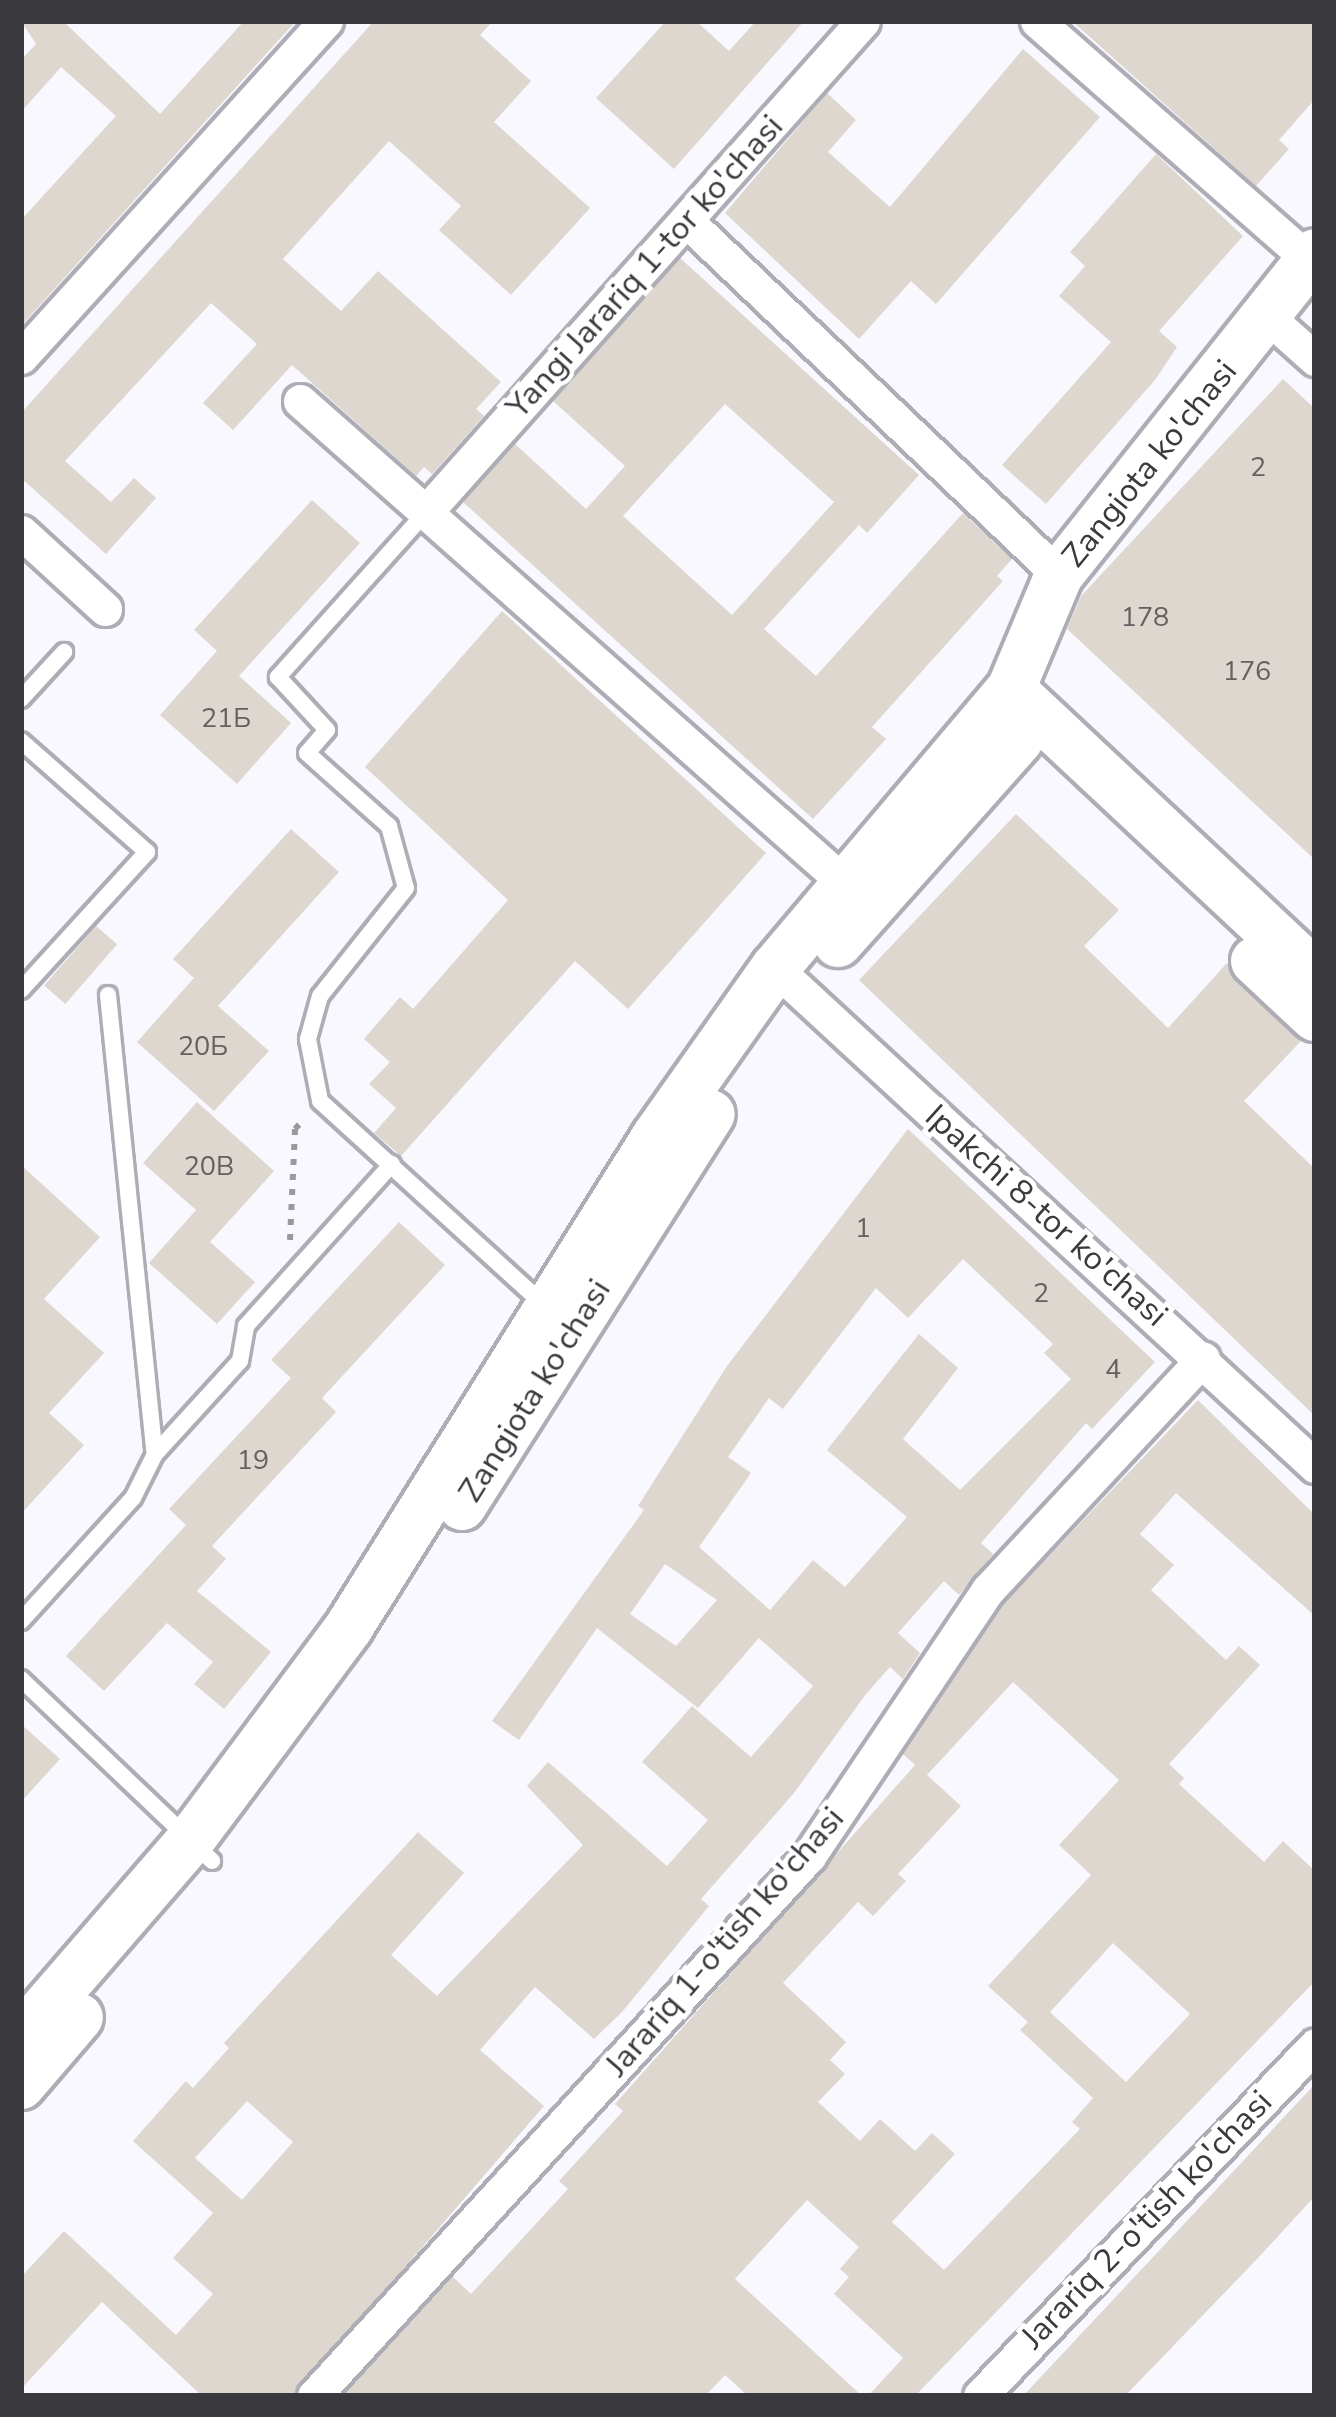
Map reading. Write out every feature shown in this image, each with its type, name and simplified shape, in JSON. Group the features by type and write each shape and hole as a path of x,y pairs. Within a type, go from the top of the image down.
{"main road":[{"name":"Zangiota ko'chasi","path":"21,2085 200,1851 560,1320 846,884 1011,689 1059,575 1269,318 1312,257"},
{"path":"1011,689 1019,740 1315,1017"},
{"path":"1011,689 1315,973"},
{"name":"Zangiota ko'chasi","path":"786,978 1019,740"},
{"name":"Zangiota ko'chasi","path":"21,2036 200,1851"}],"street":[{"path":"21,357 326,21"},
{"name":"Yangi Jarariq 1-tor ko'chasi","path":"426,512 862,21"},
{"path":"1037,21 1312,257"},
{"path":"688,222 1059,575"},
{"path":"1269,318 1315,359"},
{"path":"300,401 846,884"},
{"path":"21,532 104,608"},
{"name":"Ipakchi 8-tor ko'chasi","path":"786,978 1315,1466"},
{"name":"Jarariq 1-o'tish ko'chasi","path":"314,2396 809,1856 988,1591 1203,1358"},
{"name":"Jarariq 2-o'tish ko'chasi","path":"980,2396 1315,2044"}],"lane":[{"path":"426,512 278,677 327,730 307,753 389,826 406,888 310,1012 320,1101 560,1320"},
{"path":"21,699 64,652"},
{"path":"21,741 147,852 21,990"},
{"path":"108,995 155,1454"},
{"path":"21,1621 133,1498 155,1454 240,1361 246,1326 392,1164"},
{"path":"21,1679 200,1851"}],"path":[{"path":"288,1280 295,1129 320,1101"}],"building":[{"path":"21,21 63,21 160,114 244,21 296,21 21,326 21,220 116,116 61,67 21,112 21,60 36,44"},
{"path":"374,21 493,21 480,35 531,81 494,122 590,208 511,295 439,230 461,206 389,141 283,259 341,311 378,271 501,382 476,409 484,416 432,474 424,467 416,476 292,365 233,430 203,403 257,344 211,303 65,461 111,502 134,478 156,498 106,554 21,478 21,413"},
{"path":"666,21 696,21 729,51 756,21 804,21 674,169 596,98"},
{"path":"1072,21 1315,21 1315,99 1279,140 1289,149 1256,186"},
{"path":"1023,49 1100,117 936,304 911,281 859,339 725,213 827,93 856,120 828,152 890,207"},
{"path":"1156,154 1243,236 1159,331 1177,347 1155,380 1046,504 1002,465 1111,342 1059,296 1085,266 1070,252"},
{"path":"680,258 919,475 867,533 859,525 764,629 816,676 963,513 1012,559 997,576 1003,581 872,727 886,739 813,819 463,502 515,444 586,509 625,466 553,401","holes":["725,404 834,502 732,615 623,516"]},
{"path":"1283,379 1315,409 1315,860 1067,629 1081,596"},
{"path":"312,500 360,543 239,676 291,723 237,784 160,715 217,651 194,630"},
{"path":"502,611 766,853 628,1009 575,961 401,1156 374,1133 396,1108 369,1084 390,1062 364,1039 400,997 413,1009 508,900 365,767"},
{"path":"1016,814 1119,910 1084,946 1168,1028 1227,963 1236,982 1301,1041 1244,1101 1315,1169 1315,1416 859,980"},
{"path":"291,829 339,872 218,1006 269,1051 214,1111 137,1042 194,978 173,959"},
{"path":"96,926 117,944 65,1004 44,986"},
{"path":"197,1102 274,1171 210,1242 255,1282 217,1324 149,1263 196,1210 143,1163"},
{"path":"908,1129 1155,1362 1092,1429 1086,1423 981,1543 993,1554 959,1595 944,1581 898,1633 920,1653 903,1679 890,1667 866,1694 794,1793 701,1899 709,1906 622,2012 594,2039 535,1987 480,2050 544,2106 294,2396 202,2396 102,2302 21,2389 21,2277 64,2231 176,2335 213,2294 173,2258 213,2213 133,2141 186,2081 193,2088 229,2048 224,2043 418,1832 464,1873 391,1955 437,1996 583,1845 527,1786 548,1762 667,1866 708,1820 642,1762 692,1706 751,1757 813,1686 759,1638 698,1708 597,1628 519,1740 492,1721 644,1510 638,1506 727,1366","holes":["963,1259 1053,1344 1044,1353 1071,1379 960,1490 903,1439 958,1368 919,1334 827,1450 907,1517 845,1587 813,1560 770,1610 699,1547 751,1473 728,1457 769,1398 783,1409 876,1288 908,1318","665,1564 717,1600 676,1646 630,1614","247,2101 293,2142 242,2200 195,2158"]},
{"path":"21,1165 100,1237 44,1299 104,1353 49,1413 84,1445 21,1514"},
{"path":"399,1222 445,1265 322,1398 336,1412 212,1546 226,1559 197,1591 271,1652 224,1709 194,1684 213,1662 167,1623 104,1691 66,1656 186,1525 169,1509 291,1378 271,1360"},
{"path":"1198,1400 1315,1515 1315,1616 1176,1493 1140,1534 1174,1565 1151,1590 1226,1660 1239,1646 1260,1665 1169,1764 1184,1778 1179,1784 1264,1862 1283,1841 1315,1871 1315,1981 915,2396 868,2396 903,2358 834,2294 849,2277 840,2269 859,2247 807,2200 735,2279 862,2396 748,2396 725,2375 705,2396 342,2396 452,2276 471,2294 568,2189 559,2181 623,2111 615,2104 915,1765 903,1754 1004,1603","holes":["1013,1682 1119,1780 1059,1845 1091,1875 988,1986 1028,2022 1020,2030 1093,2098 1072,2122 1080,2129 944,2270 892,2222 955,2154 932,2133 915,2151 880,2119 860,2141 818,2102 845,2074 830,2060 846,2042 783,1983 858,1902 873,1916 906,1881 898,1874 961,1806 927,1775","1113,1943 1190,2014 1126,2082 1050,2012"]},
{"path":"21,1724 60,1759 21,1802"},
{"path":"1315,2084 1315,2196 1258,2258 1125,2396 1023,2396"}]}
